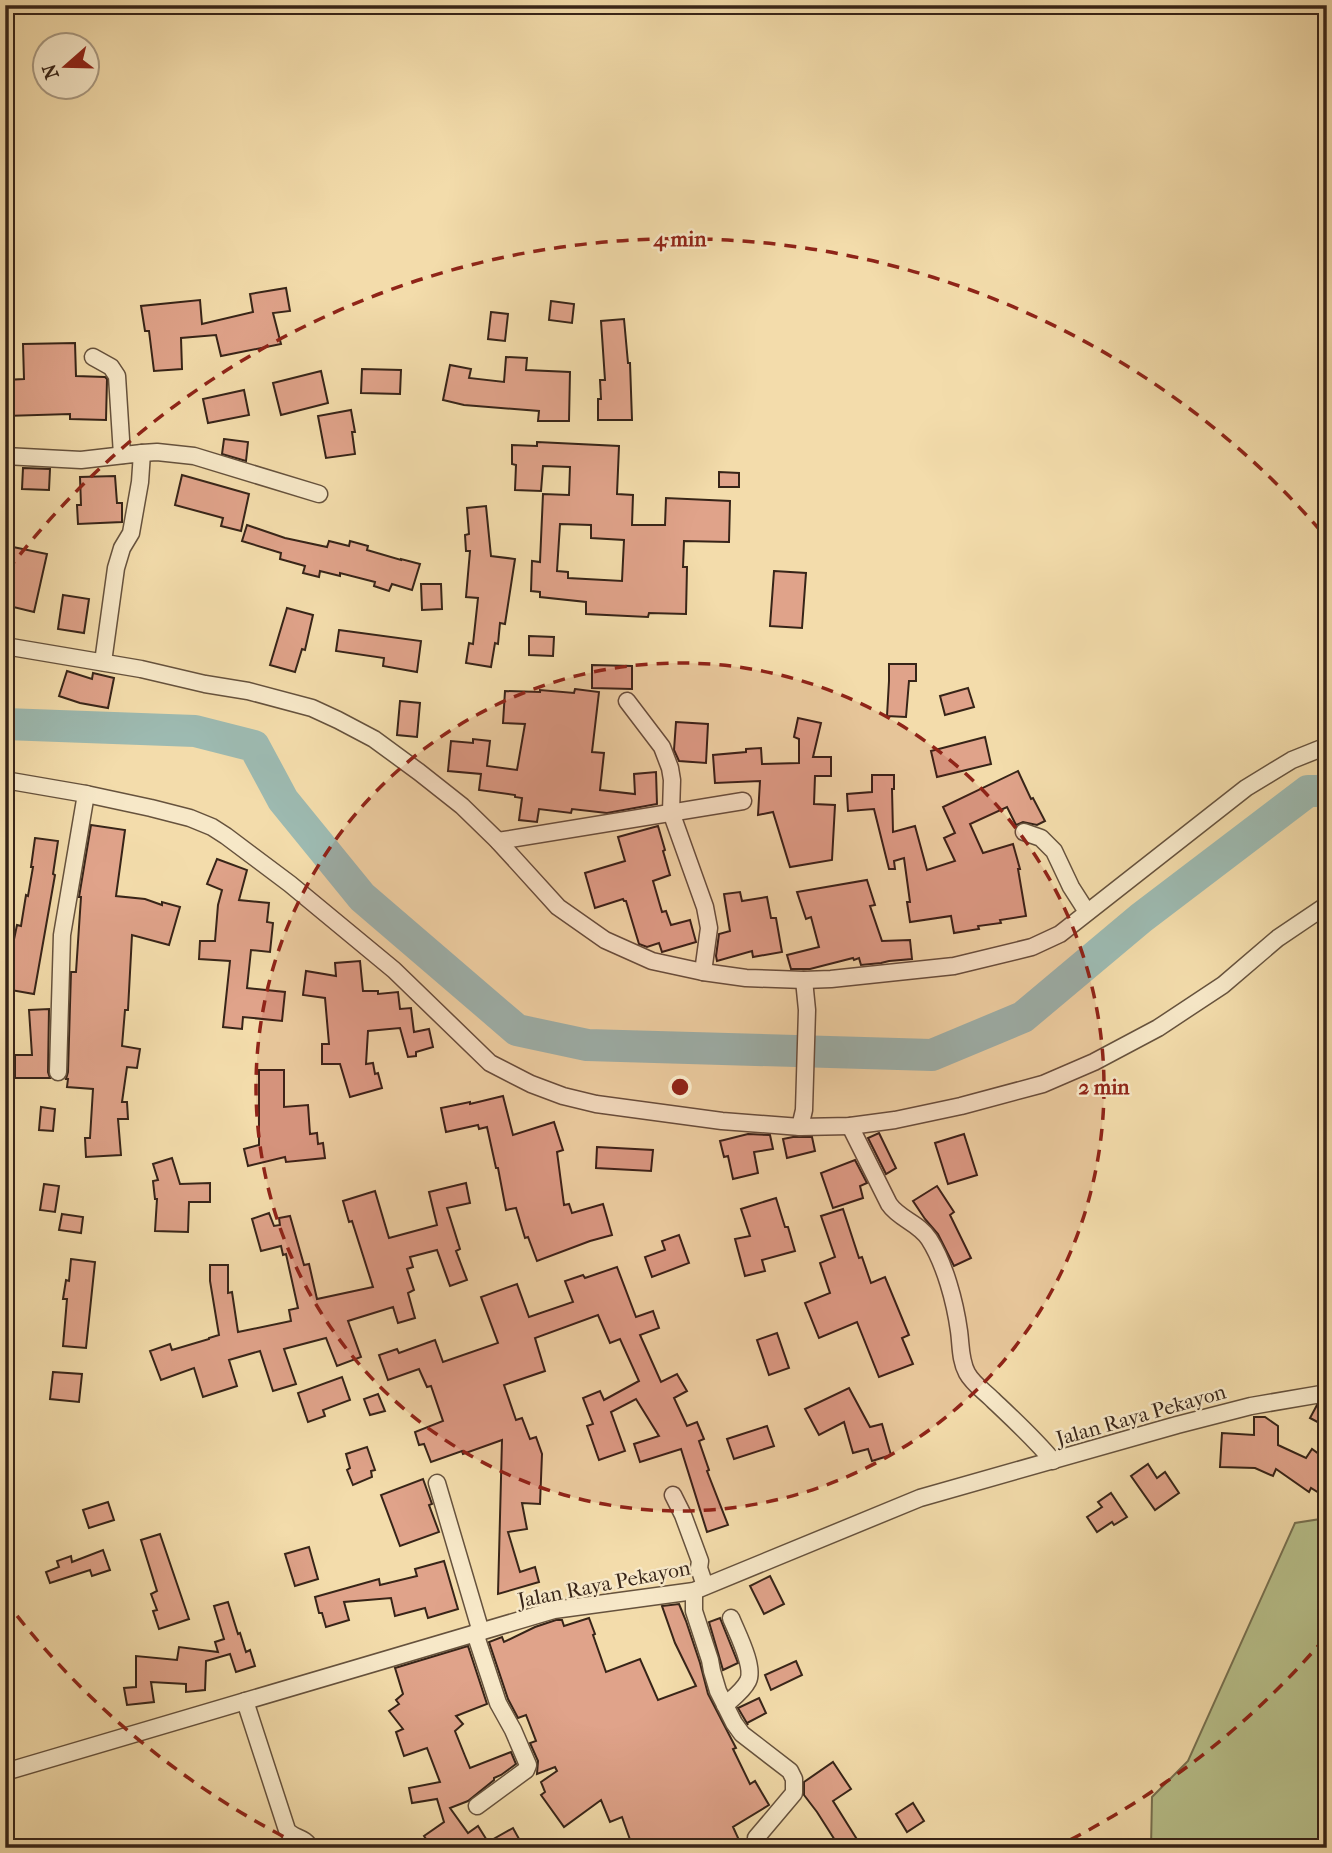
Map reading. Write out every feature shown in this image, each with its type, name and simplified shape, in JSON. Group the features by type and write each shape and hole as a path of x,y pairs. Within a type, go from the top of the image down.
{"street":[{"path":"93,356 111,367 117,376 122,455"},
{"path":"5,456 80,460 157,452 194,456 319,494"},
{"path":"103,662 116,568 122,548 131,533 142,453"},
{"path":"5,646 141,669 248,691 312,708 373,739 462,806 558,907 605,940 652,961 746,978 804,980 954,966 1032,947 1060,933 1246,788 1292,760 1327,746"},
{"path":"627,701 662,747 670,768 671,812 705,907 709,928 703,972"},
{"path":"5,779 190,818 212,827 290,884 394,970 490,1063 531,1084 596,1104 722,1121 800,1127 850,1126 895,1120 997,1098 1043,1084 1094,1062 1158,1028 1212,992 1278,938 1327,905"},
{"path":"58,1072 62,935 86,794"},
{"path":"498,841 743,801"},
{"path":"1024,832 1041,838 1054,851 1071,887 1087,912"},
{"path":"800,1127 804,1110 807,1010 804,980"},
{"path":"850,1126 888,1204 928,1236 951,1291 963,1362 972,1380 1049,1456"},
{"name":"Jalan Raya Pekayon","path":"5,1772 554,1610 700,1582 920,1498 1049,1456 1251,1406 1327,1393"},
{"path":"436,1483 498,1703 528,1765 526,1770 477,1806"},
{"path":"673,1495 700,1561 700,1582 694,1611 718,1691 742,1734 790,1771 794,1779 794,1793 755,1838"},
{"path":"725,1705 746,1685 750,1673 731,1618"},
{"path":"245,1701 287,1830 290,1835 303,1839 310,1848"}],"green space":[{"path":"1327,1518 1327,1848 1151,1848 1152,1797 1188,1761 1295,1523"}],"building":[{"path":"286,288 290,311 273,313 281,344 221,356 216,335 181,338 182,369 154,371 149,331 145,331 141,306 200,300 202,324 253,312 250,294"},
{"path":"551,301 574,304 572,323 549,320"},
{"path":"491,312 508,314 505,341 488,339"},
{"path":"624,319 630,363 632,420 598,420 600,380 605,380 601,321"},
{"path":"75,343 76,376 107,379 106,420 70,419 70,414 5,416 5,380 24,379 23,344"},
{"path":"506,357 527,358 526,370 570,372 569,421 538,421 539,411 464,405 443,400 450,365 471,369 469,378 504,382"},
{"path":"362,369 401,370 400,394 361,393"},
{"path":"321,371 328,403 281,415 273,383"},
{"path":"244,390 249,415 208,423 203,399"},
{"path":"351,410 355,454 326,458 318,416"},
{"path":"224,439 248,442 246,461 222,454"},
{"path":"537,442 619,446 617,494 633,495 632,525 665,525 666,498 730,501 729,542 684,541 683,567 687,567 686,614 649,613 648,617 586,614 586,602 540,597 540,592 531,591 532,561 540,562 543,494 569,495 570,467 543,466 541,491 515,490 516,465 512,464 512,445 537,446","holes":["560,524 591,525 591,538 624,540 622,581 568,578 568,572 557,571"]},
{"path":"23,468 50,469 49,490 22,489"},
{"path":"719,472 739,473 739,487 719,487"},
{"path":"182,475 249,494 241,531 221,526 223,518 175,505"},
{"path":"115,476 117,503 122,503 122,522 78,524 77,505 81,505 80,477"},
{"path":"486,506 491,556 515,559 505,624 500,623 498,644 495,643 491,667 466,663 469,643 473,644 478,598 466,597 470,551 466,551 465,535 469,534 467,508"},
{"path":"247,525 285,538 327,547 329,541 349,546 350,541 368,546 367,550 420,564 412,590 392,584 389,591 374,586 375,582 340,573 340,576 320,571 319,577 303,573 305,566 280,559 281,553 242,541"},
{"path":"13,547 47,554 34,612 5,605 5,583"},
{"path":"774,571 806,573 802,628 770,626"},
{"path":"421,584 441,584 442,609 422,610"},
{"path":"63,595 89,599 84,633 58,629"},
{"path":"287,608 313,615 305,650 302,649 295,672 270,665"},
{"path":"339,630 421,641 417,672 383,666 384,658 336,651"},
{"path":"529,636 554,637 553,656 529,655"},
{"path":"889,664 916,664 916,681 909,681 906,717 887,716"},
{"path":"592,665 632,666 632,689 592,688"},
{"path":"67,671 92,679 93,673 114,678 108,708 59,696"},
{"path":"968,688 974,707 945,715 940,696"},
{"path":"575,689 599,692 592,752 604,753 600,790 635,794 634,774 656,772 657,804 607,813 572,809 571,813 539,809 537,822 519,820 522,798 479,790 481,774 448,771 451,741 473,743 473,739 490,741 487,766 517,770 525,724 503,723 505,691 574,693"},
{"path":"400,701 420,703 417,737 397,735"},
{"path":"798,718 821,723 813,757 831,757 831,776 815,776 814,804 835,805 832,860 790,867 773,812 758,815 760,781 715,783 713,755 761,748 762,764 799,763 799,739 794,737"},
{"path":"676,722 708,724 706,763 679,761 674,750"},
{"path":"985,737 991,764 937,777 931,751"},
{"path":"1018,771 1045,821 1037,825 1023,822 1016,825 1007,807 970,824 983,853 1013,844 1020,869 1026,916 954,933 951,916 910,922 904,858 894,861 895,869 889,869 874,809 848,811 847,794 872,792 872,775 894,775 893,832 915,826 927,870 955,861 944,838 955,833 943,807"},
{"path":"91,825 125,830 116,896 180,907 169,945 132,935 128,1010 125,1010 122,1046 140,1049 137,1068 127,1067 122,1102 127,1102 128,1119 118,1119 121,1155 86,1157 85,1138 90,1138 93,1089 67,1087 66,1079 71,972 76,972 79,897"},
{"path":"658,826 670,875 653,881 662,912 666,911 671,925 690,920 696,942 662,952 659,943 647,947 639,944 626,901 623,899 595,908 585,873 625,861 618,837"},
{"path":"35,838 58,841 55,875 34,994 5,989 5,962 9,963 17,925 21,926 33,867"},
{"path":"217,859 247,870 239,900 269,903 267,922 273,923 270,952 251,950 247,988 285,992 282,1021 243,1017 242,1029 223,1027 230,961 199,959 200,941 215,941 222,890 207,884"},
{"path":"867,880 875,905 870,906 882,941 910,940 912,959 861,965 859,958 853,958 810,969 791,969 787,955 819,947 811,917 806,919 797,892"},
{"path":"740,892 742,901 767,897 771,918 776,918 782,952 753,957 752,951 717,961 719,934 730,931 724,894"},
{"path":"360,961 363,991 378,991 378,994 398,992 400,1009 411,1008 414,1032 429,1029 433,1047 408,1057 400,1028 368,1031 366,1064 373,1063 382,1088 350,1097 340,1064 322,1064 322,1044 329,1044 325,998 303,995 306,971 336,976 335,963"},
{"path":"49,1009 50,1078 15,1078 15,1055 32,1055 29,1010"},
{"path":"259,1070 284,1070 284,1107 308,1105 310,1134 317,1133 318,1144 323,1143 325,1158 286,1162 285,1157 248,1166 244,1149 259,1145"},
{"path":"503,1096 513,1135 554,1122 563,1150 557,1152 564,1205 569,1204 572,1213 603,1204 612,1235 537,1261 528,1237 525,1238 516,1208 506,1210 487,1127 479,1129 478,1125 446,1132 441,1108"},
{"path":"41,1107 55,1109 53,1131 39,1130"},
{"path":"879,1133 896,1168 886,1174 868,1138"},
{"path":"748,1134 770,1135 773,1149 754,1152 758,1173 733,1179 728,1156 724,1157 720,1141"},
{"path":"964,1134 977,1175 948,1184 935,1143"},
{"path":"812,1137 815,1151 787,1158 783,1139"},
{"path":"597,1147 653,1150 651,1171 596,1168"},
{"path":"172,1158 180,1184 210,1183 210,1202 189,1202 188,1232 155,1231 157,1199 153,1181 158,1180 153,1164"},
{"path":"855,1160 867,1183 860,1186 863,1198 833,1208 821,1173"},
{"path":"466,1183 470,1203 447,1208 460,1249 456,1251 467,1280 450,1286 437,1250 410,1257 413,1267 407,1269 414,1290 408,1293 415,1318 398,1323 393,1307 348,1321 361,1357 337,1366 326,1338 284,1349 296,1384 273,1391 260,1351 229,1360 237,1386 203,1397 194,1368 161,1380 150,1351 170,1344 172,1350 219,1335 210,1265 228,1265 228,1293 232,1292 238,1332 291,1321 289,1310 298,1308 286,1254 283,1255 281,1246 261,1251 252,1219 269,1213 274,1226 280,1225 279,1218 290,1216 304,1265 309,1264 317,1299 373,1287 343,1201 375,1191 389,1238 437,1225 429,1192"},
{"path":"44,1184 59,1186 55,1212 40,1210"},
{"path":"937,1186 954,1212 950,1215 971,1258 954,1266 938,1234 913,1201"},
{"path":"776,1198 795,1251 762,1260 765,1271 745,1276 735,1239 750,1236 741,1209"},
{"path":"843,1209 859,1258 862,1257 871,1283 885,1277 909,1335 902,1338 913,1364 879,1377 857,1322 819,1338 805,1303 830,1293 820,1263 835,1257 821,1216"},
{"path":"62,1214 83,1217 81,1233 59,1230"},
{"path":"679,1235 689,1263 652,1277 645,1257 665,1250 662,1241"},
{"path":"71,1259 95,1262 86,1348 63,1346 67,1299 63,1299 66,1280 69,1281"},
{"path":"617,1267 636,1317 653,1311 659,1328 640,1335 661,1382 677,1374 687,1391 674,1398 687,1426 697,1422 704,1439 699,1441 709,1470 707,1471 728,1525 707,1532 681,1449 640,1462 634,1444 659,1436 636,1399 611,1412 625,1451 599,1460 587,1426 593,1424 583,1398 600,1391 604,1400 639,1381 620,1339 610,1343 598,1315 535,1338 545,1371 504,1385 516,1420 522,1418 530,1439 536,1437 542,1454 540,1504 522,1503 527,1529 508,1532 520,1572 535,1567 539,1582 498,1594 502,1440 431,1462 424,1444 419,1445 415,1432 443,1421 431,1386 427,1387 419,1369 388,1380 379,1355 397,1349 399,1353 435,1340 443,1362 498,1343 481,1297 517,1284 529,1317 573,1302 565,1281 583,1275 585,1278"},
{"path":"777,1333 789,1368 769,1375 757,1340"},
{"path":"53,1372 82,1374 79,1402 50,1399"},
{"path":"342,1377 350,1400 323,1410 325,1416 308,1422 298,1393"},
{"path":"849,1388 870,1427 882,1424 891,1455 872,1461 868,1449 853,1453 844,1422 819,1435 805,1409"},
{"path":"378,1394 385,1411 370,1415 364,1399"},
{"path":"1327,1404 1327,1427 1310,1418 1317,1405"},
{"path":"1254,1417 1265,1417 1278,1426 1278,1445 1306,1458 1312,1449 1327,1460 1327,1498 1311,1488 1309,1492 1276,1469 1273,1476 1255,1468 1220,1467 1222,1433 1254,1435"},
{"path":"767,1426 774,1446 734,1459 727,1439"},
{"path":"367,1447 375,1470 371,1471 372,1477 353,1485 347,1470 350,1468 346,1454"},
{"path":"1148,1464 1157,1478 1165,1472 1179,1493 1155,1510 1131,1476"},
{"path":"423,1479 439,1532 400,1546 381,1495"},
{"path":"1111,1493 1127,1517 1114,1525 1112,1522 1097,1532 1087,1517 1102,1507 1098,1502"},
{"path":"108,1502 114,1520 89,1528 83,1510"},
{"path":"160,1534 189,1619 159,1629 153,1611 157,1610 151,1594 157,1591 141,1540"},
{"path":"309,1547 318,1579 295,1586 285,1554"},
{"path":"103,1550 110,1570 92,1576 90,1570 50,1583 46,1572 59,1567 57,1561 71,1556 72,1562"},
{"path":"444,1561 458,1609 428,1618 425,1608 395,1616 391,1598 344,1602 349,1620 326,1627 322,1613 319,1613 315,1597 379,1579 380,1585 417,1576 415,1569"},
{"path":"770,1576 784,1604 764,1614 750,1586"},
{"path":"228,1602 238,1634 240,1633 246,1652 250,1650 255,1666 236,1672 230,1654 206,1661 205,1690 186,1692 186,1684 151,1682 154,1702 127,1705 124,1688 136,1687 136,1656 177,1660 179,1647 218,1652 215,1642 224,1639 214,1606"},
{"path":"679,1604 708,1694 736,1748 733,1749 750,1784 755,1781 769,1805 733,1827 739,1840 722,1848 633,1848 622,1817 610,1822 601,1800 564,1827 541,1795 545,1792 541,1782 557,1771 555,1767 537,1774 538,1761 530,1743 536,1741 526,1715 518,1718 508,1699 489,1642 502,1637 504,1642 556,1620 562,1620 564,1626 589,1618 606,1672 640,1659 658,1700 696,1686 675,1643 662,1606"},
{"path":"720,1618 738,1663 723,1670 709,1622"},
{"path":"468,1646 487,1704 456,1716 463,1724 455,1731 465,1756 470,1768 511,1752 516,1764 494,1778 468,1801 450,1808 468,1833 478,1826 488,1842 513,1828 524,1848 432,1848 424,1836 444,1822 437,1799 412,1803 409,1788 440,1782 427,1748 404,1756 396,1732 403,1729 389,1711 399,1704 396,1700 403,1694 395,1668"},
{"path":"796,1661 802,1675 771,1690 765,1675"},
{"path":"759,1698 766,1713 747,1723 748,1725 738,1708"},
{"path":"833,1762 851,1789 833,1801 858,1841 848,1848 840,1848 804,1795 804,1782"},
{"path":"913,1803 924,1821 907,1832 896,1814"}],"waterway":[{"path":"5,724 195,731 254,746 283,800 362,897 517,1030 587,1045 932,1055 1023,1017 1141,918 1308,791 1327,791"}]}
